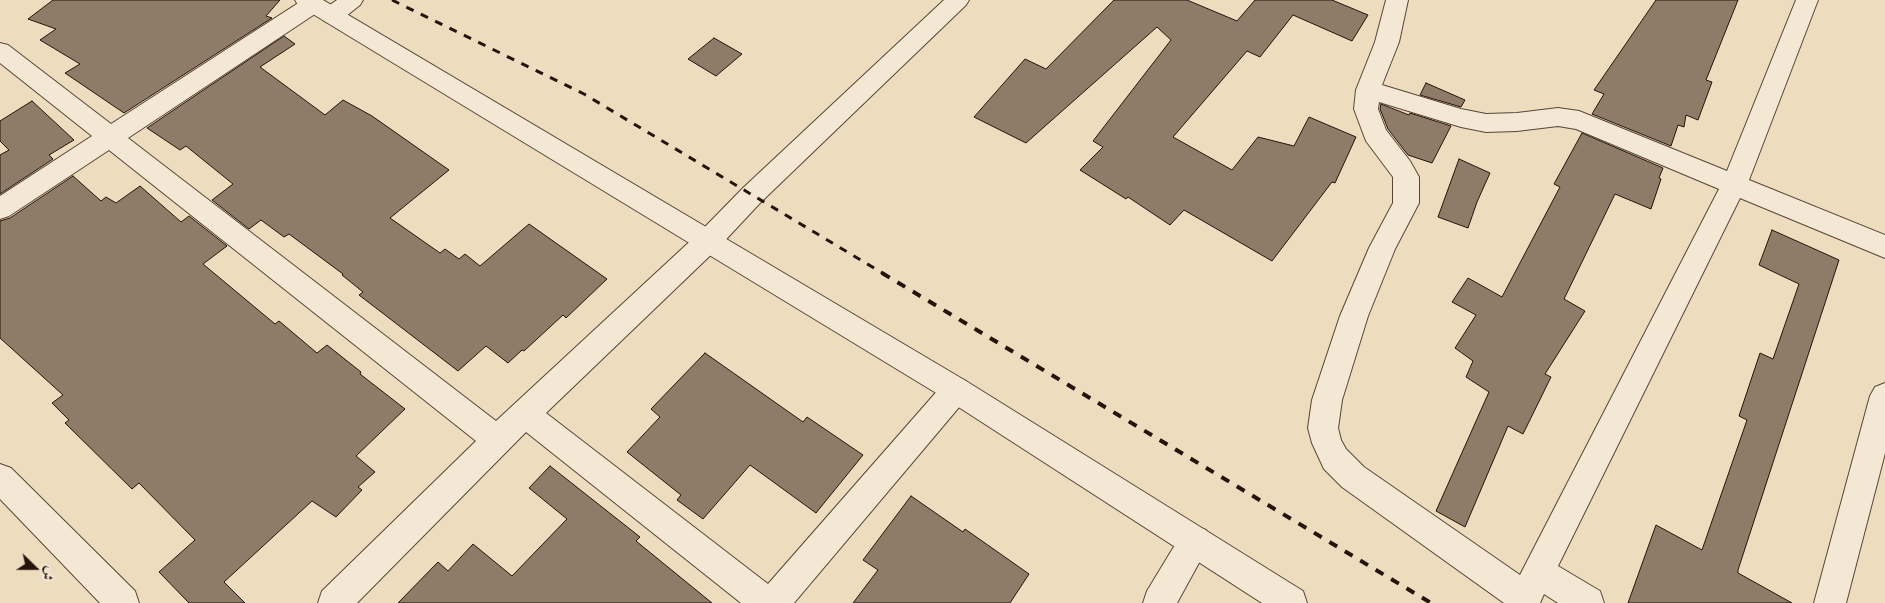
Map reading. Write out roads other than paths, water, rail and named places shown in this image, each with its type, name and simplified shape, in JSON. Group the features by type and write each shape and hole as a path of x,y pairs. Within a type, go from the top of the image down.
{"street":[{"path":"334,603 497,440 708,241 760,188 958,0"},
{"path":"1397,0 1387,42 1368,90 1366,109 1375,134 1401,168 1408,189 1406,203 1367,281 1348,335 1327,400 1323,428 1327,443 1336,459 1353,477 1529,591 1588,603"},
{"path":"1529,591 1734,185 1807,0"},
{"path":"0,209 111,136 326,5 708,241 956,390 1291,603"},
{"path":"0,51 497,440"},
{"path":"1368,90 1461,118 1486,123 1517,122 1558,117 1579,120 1885,248"},
{"path":"773,603 956,390"},
{"path":"1830,603 1885,396"},
{"path":"525,414 767,603"},
{"path":"0,478 123,603"},
{"path":"1160,603 1195,541"}],"railway":[{"path":"392,0 584,94 884,274"},
{"path":"882,273 1431,603"}]}
